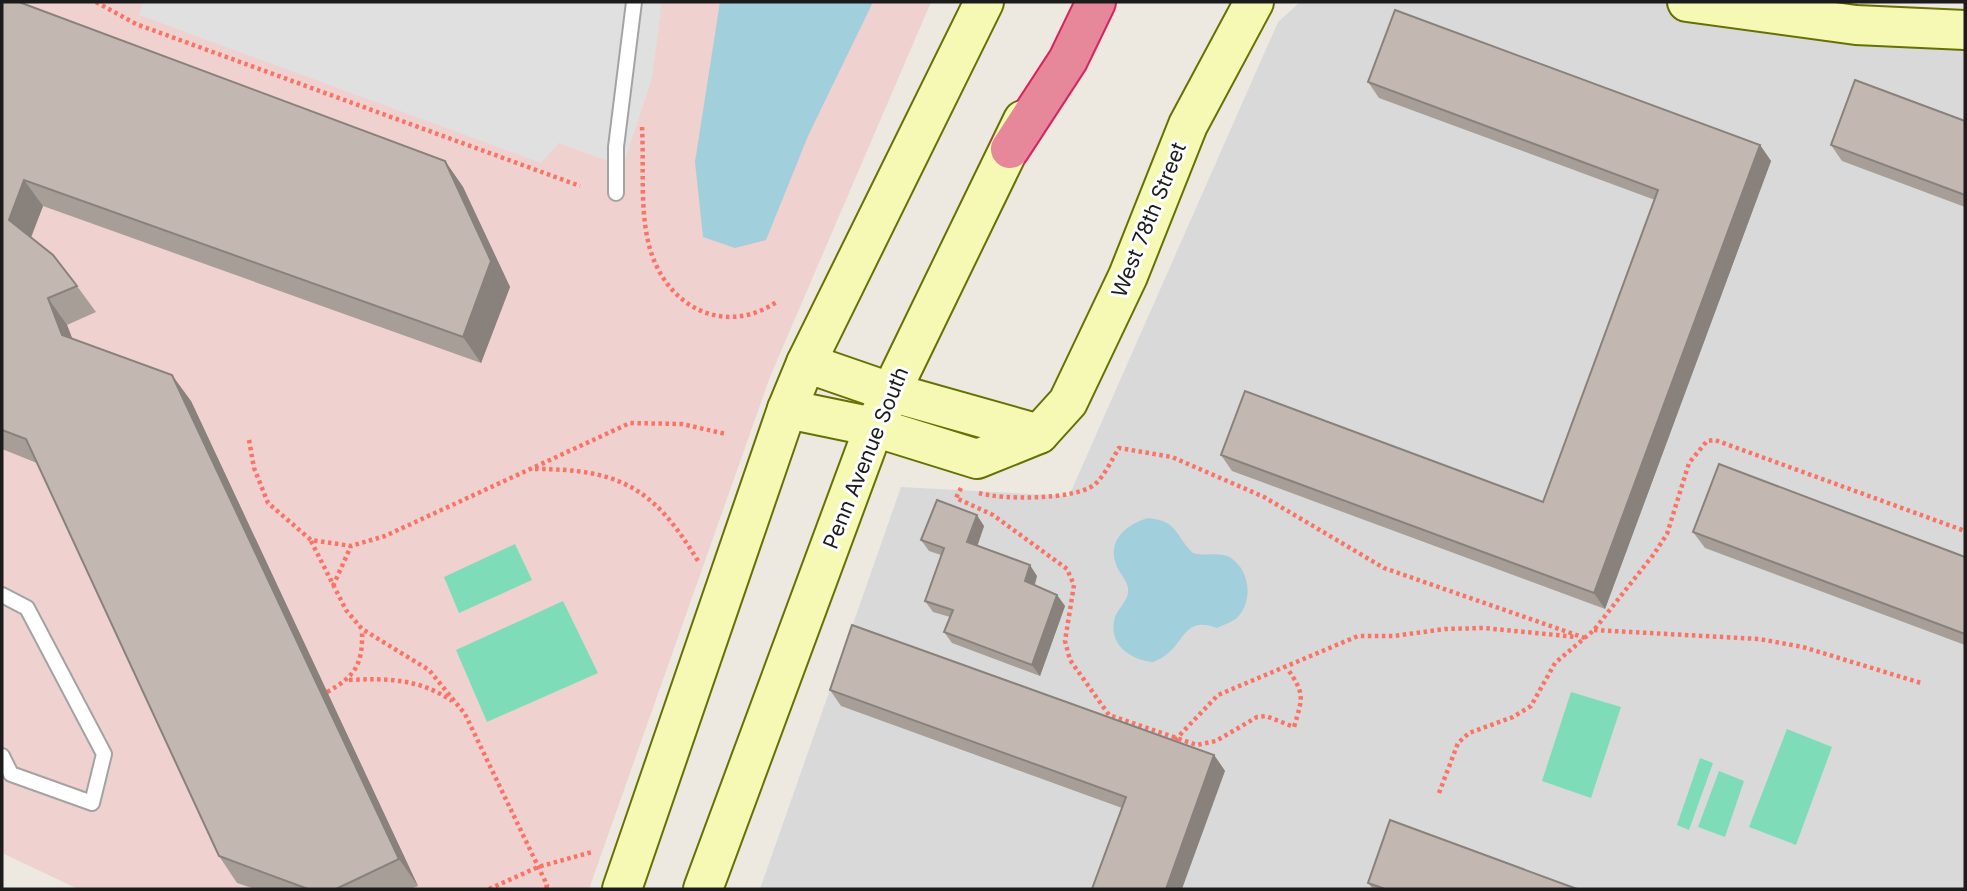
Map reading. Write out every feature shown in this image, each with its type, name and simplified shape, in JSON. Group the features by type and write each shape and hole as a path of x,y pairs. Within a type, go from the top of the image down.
{"highway":[{"path":"1010,149 1068,60 1096,2"}],"main road":[{"path":"622,889 787,409 806,363 984,2"},
{"name":"Penn Avenue South","path":"703,889 874,427 1010,149 1076,2"},
{"name":"West 78th Street","path":"787,409 874,427 977,459 1039,434 1068,402 1128,276 1188,125 1254,2"},
{"path":"1687,2 1856,25 1965,30"},
{"path":"806,363 890,392 1039,434"}],"lane":[{"path":"616,193 616,147 634,2"},
{"path":"2,595 27,608 104,754 92,803 11,774 2,756"}],"path":[{"path":"96,2 136,24 580,186"},
{"path":"642,124 648,242 660,271 672,290 707,315 724,318 761,313 778,301"},
{"path":"311,540 351,546 384,536 630,423 682,424 726,434"},
{"path":"249,440 254,468 268,503 311,540 333,586 362,629 429,670 457,705 494,770 546,889"},
{"path":"1439,793 1458,743 1469,733 1513,717 1531,706 1556,663 1594,630 1667,534 1689,463 1707,441 1715,440 1965,531"},
{"path":"1287,668 1301,689 1302,699 1294,727 1266,716 1257,717 1216,741 1196,745 1175,740 1109,715 1070,660 1065,641 1074,585 1067,569 993,515 956,498 960,488 1003,498 1041,497 1094,485 1119,448 1128,447 1172,457 1264,497 1384,568 1585,638"},
{"path":"531,469 581,469 624,482 657,504 679,529 699,562"},
{"path":"333,586 351,546"},
{"path":"1175,740 1218,695 1287,668 1357,636 1394,636 1445,629 1484,628 1585,638"},
{"path":"349,680 362,652 362,629"},
{"path":"1594,630 1759,639 1803,647 1922,683"},
{"path":"327,692 349,680 378,678 432,687 457,705"},
{"path":"489,889 538,867 592,852"}],"shaded area":[{"path":"2,2 931,2 770,377 589,889 78,889 2,853"},
{"path":"143,2 662,2 652,78 623,167 559,143 541,163 139,15"},
{"path":"1300,2 1792,2 1965,20 1965,889 760,889 901,487 1069,496 1278,22"}],"green space":[{"path":"515,544 532,580 459,613 444,577"},
{"path":"563,601 598,673 487,722 456,650"},
{"path":"1571,692 1621,707 1591,798 1542,781"},
{"path":"1787,729 1832,747 1796,845 1749,827"},
{"path":"1700,758 1713,763 1689,830 1677,825"},
{"path":"1719,771 1744,781 1725,837 1698,827"}],"water":[{"path":"720,2 873,2 808,136 766,240 735,248 703,237 695,162"},
{"path":"1148,518 1171,526 1193,553 1231,558 1243,571 1248,587 1246,604 1237,618 1217,628 1205,625 1189,629 1172,650 1153,662 1136,658 1122,649 1117,643 1113,627 1115,617 1128,593 1126,582 1116,564 1114,548 1126,529"}],"building":[{"path":"2,2 19,2 445,161 491,261 463,337 24,180 9,220 53,255 77,286 48,298 62,335 172,375 399,859 336,889 308,889 219,856 26,439 2,430"},
{"path":"1395,10 1760,145 1594,593 1221,455 1245,391 1543,502 1658,190 1368,82"},
{"path":"1855,80 1965,121 1965,195 1831,145"},
{"path":"1719,464 1965,557 1965,634 1693,532"},
{"path":"937,500 977,515 967,542 1030,565 1025,581 1057,595 1032,665 944,632 953,610 925,601 944,548 921,540"},
{"path":"852,625 1214,755 1166,889 1092,889 1126,797 830,690"},
{"path":"1390,820 1577,889 1385,889 1368,883"}]}
